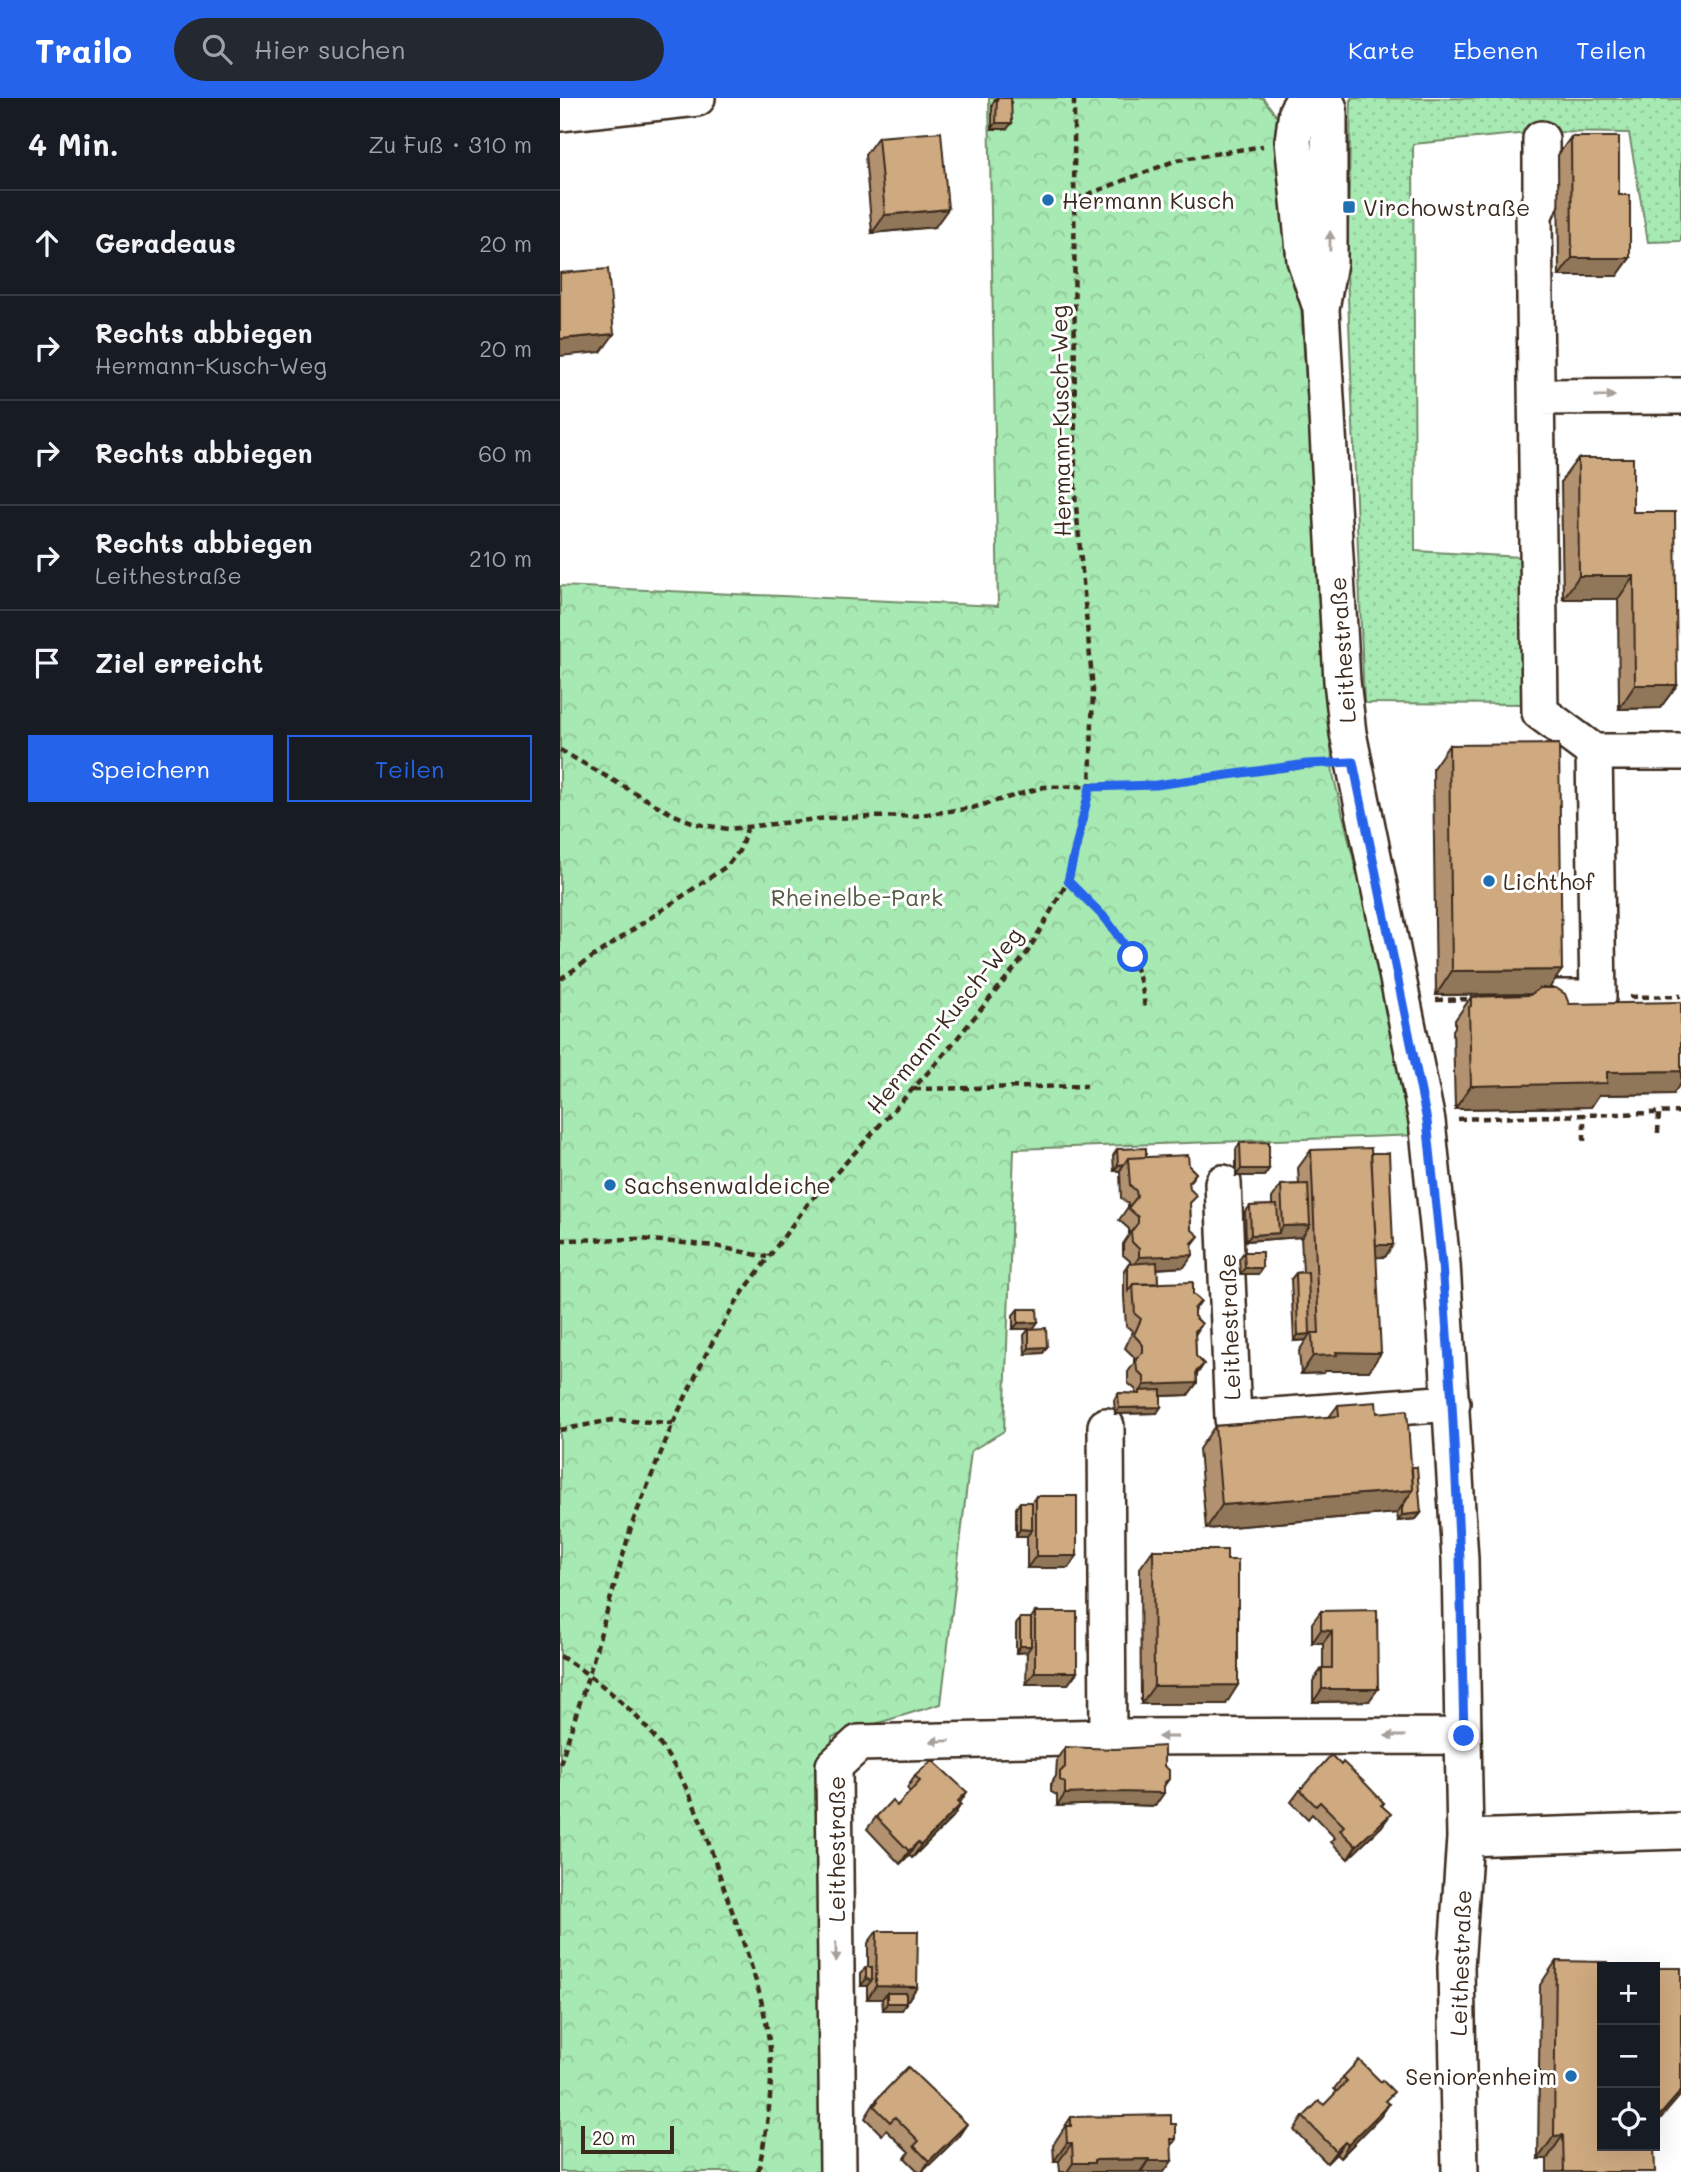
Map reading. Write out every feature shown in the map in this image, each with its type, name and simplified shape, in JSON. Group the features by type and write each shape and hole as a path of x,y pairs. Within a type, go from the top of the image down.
{"street":[{"path":"560,113 697,98"},
{"name":"Leithestraße","path":"1305,98 1297,111 1293,141 1305,260 1321,309"},
{"name":"Leithestraße","path":"1324,98 1329,107 1330,202 1329,262 1321,309 1342,681 1353,762 1427,1121 1442,1264 1452,1403 1460,1559 1464,1736 1465,1838 1456,1967 1460,2172"},
{"path":"1541,139 1541,199 1534,215 1541,712 1594,752 1681,752"},
{"path":"1536,397 1681,396"},
{"path":"1541,998 1598,998 1594,752"},
{"name":"Leithestraße","path":"1223,1183 1233,1419 1452,1403"},
{"path":"1106,1426 1108,1737"},
{"name":"Leithestraße","path":"838,2172 834,1766 859,1742 1108,1737 1464,1736"},
{"path":"1465,1838 1681,1831"}],"path":[{"name":"Hermann-Kusch-Weg","path":"560,1764 632,1524 673,1423 708,1350 738,1299 807,1205 914,1089 1027,953 1068,881 1090,787 1093,690 1075,495 1074,98"},
{"path":"1076,199 1177,160 1242,149"},
{"path":"560,750 672,814 697,824 728,829 748,829 827,818 913,816 972,808 1044,788 1156,785 1307,764 1353,762"},
{"path":"560,979 727,866 739,851 748,829"},
{"path":"1068,881 1106,919 1133,957 1144,993 1145,1011"},
{"path":"1598,998 1681,996"},
{"path":"1468,999 1480,999"},
{"path":"914,1089 1087,1086"},
{"path":"1658,1133 1659,1112"},
{"path":"1478,1117 1681,1112"},
{"path":"1584,1114 1584,1142"},
{"path":"560,1240 640,1239 715,1246 767,1257"},
{"path":"560,1430 612,1420 673,1423"},
{"path":"560,1656 589,1674 629,1709 671,1760 697,1811 747,1956 765,2018 771,2070 768,2121 758,2172"}],"green space":[{"name":"Rheinelbe-Park","path":"989,98 1263,98 1278,118 1300,293 1333,774 1420,1135 1014,1149 1004,1431 971,1451 941,1704 832,1737 830,2172 560,2172 560,586 998,606"},
{"path":"1351,98 1681,99 1681,241 1648,242 1629,133 1539,132 1413,144 1415,551 1521,557 1525,704 1364,703 1347,271"}],"building":[{"path":"997,98 1011,98 1012,123 996,123"},
{"path":"941,132 948,209 885,215 878,137"},
{"path":"1571,137 1619,137 1619,195 1630,195 1630,258 1572,258"},
{"path":"608,269 614,334 560,339 560,273"},
{"path":"1578,458 1633,458 1633,512 1675,512 1677,685 1635,685 1634,576 1579,576"},
{"name":"Lichthof","path":"1559,744 1562,970 1452,971 1449,745"},
{"path":"1540,988 1556,988 1565,994 1569,1004 1681,1002 1681,1071 1607,1072 1607,1083 1471,1086 1471,997 1530,995"},
{"path":"1269,1142 1269,1169 1241,1169 1240,1143"},
{"path":"1146,1148 1146,1157 1128,1158 1124,1164 1118,1165 1117,1149"},
{"path":"1371,1148 1381,1353 1336,1352 1337,1355 1313,1356 1312,1333 1319,1333 1311,1150"},
{"path":"1371,1153 1389,1153 1393,1245 1376,1245"},
{"path":"1188,1155 1189,1166 1196,1173 1189,1181 1190,1189 1197,1196 1190,1203 1191,1229 1199,1236 1192,1243 1193,1255 1139,1257 1139,1249 1132,1242 1131,1232 1138,1223 1138,1217 1128,1208 1137,1197 1136,1191 1130,1185 1128,1158"},
{"path":"1308,1184 1310,1225 1283,1226 1281,1185"},
{"path":"1277,1205 1279,1233 1251,1235 1250,1206"},
{"path":"1244,1252 1262,1252 1262,1268 1245,1268"},
{"path":"1157,1262 1158,1284 1133,1284 1128,1291 1128,1264"},
{"path":"1308,1272 1310,1334 1298,1335 1296,1273"},
{"path":"1193,1282 1193,1294 1201,1301 1194,1309 1194,1316 1202,1324 1195,1331 1196,1356 1204,1364 1196,1372 1197,1383 1144,1385 1144,1377 1137,1370 1136,1359 1143,1352 1143,1345 1134,1335 1141,1319 1135,1314 1133,1284"},
{"path":"1018,1309 1037,1309 1038,1322 1018,1323"},
{"path":"1046,1328 1047,1347 1029,1348 1029,1329"},
{"path":"1161,1390 1161,1407 1119,1408 1118,1393 1140,1394 1140,1391"},
{"path":"1376,1402 1377,1413 1407,1410 1413,1490 1222,1505 1215,1426 1339,1416 1338,1405"},
{"path":"1412,1467 1417,1467 1421,1513 1402,1515 1402,1507 1413,1490"},
{"path":"1036,1496 1077,1496 1077,1556 1036,1556"},
{"path":"1020,1502 1032,1502 1032,1530 1020,1529"},
{"path":"1153,1550 1227,1550 1227,1560 1238,1560 1238,1685 1154,1686"},
{"path":"1377,1610 1378,1689 1322,1689 1322,1668 1332,1668 1332,1631 1321,1630 1321,1611"},
{"path":"1035,1612 1077,1612 1077,1672 1035,1672"},
{"path":"1020,1618 1031,1618 1031,1646 1020,1646"},
{"path":"1164,1746 1164,1766 1169,1770 1169,1779 1164,1783 1164,1793 1065,1794 1065,1783 1060,1780 1060,1772 1065,1767 1065,1747 1115,1749"},
{"path":"1331,1755 1341,1765 1343,1762 1364,1782 1391,1814 1356,1846 1340,1830 1344,1826 1320,1802 1316,1806 1300,1790"},
{"path":"932,1760 967,1792 958,1801 961,1804 921,1845 918,1842 909,1851 876,1817 892,1800 897,1806 920,1781 915,1776"},
{"path":"877,1931 918,1931 917,1987 876,1986"},
{"name":"Seniorenheim","path":"1556,1961 1607,1962 1597,1962 1597,2151 1654,2151 1655,2172 1564,2172 1563,2135 1554,2136"},
{"path":"866,1967 872,1967 872,1980 866,1979"},
{"path":"1660,1968 1681,1968 1681,2091 1660,2115"},
{"path":"887,1993 906,1993 906,2003 887,2003"},
{"path":"1359,2060 1394,2092 1385,2101 1389,2104 1348,2145 1345,2142 1336,2151 1303,2117 1319,2101 1324,2105 1347,2081 1343,2077"},
{"path":"908,2067 967,2124 929,2161 914,2146 919,2141 895,2117 890,2122 874,2106 877,2099"},
{"path":"1171,2115 1171,2124 1176,2124 1176,2139 1171,2139 1172,2161 1094,2160 1094,2163 1073,2163 1072,2143 1067,2143 1066,2126 1071,2126 1071,2117"}],"place":[{"name":"Hermann Kusch","path":"1048,200"},
{"name":"Virchowstraße","path":"1349,207"},
{"name":"Lichthof","path":"1489,881"},
{"name":"Sachsenwaldeiche","path":"610,1185"},
{"name":"Seniorenheim","path":"1571,2076"}],"route":[{"path":"1133,957 1106,919 1068,881 1090,787 1156,785 1307,764 1353,762 1427,1121 1442,1264 1452,1403 1460,1559 1464,1736"}]}
